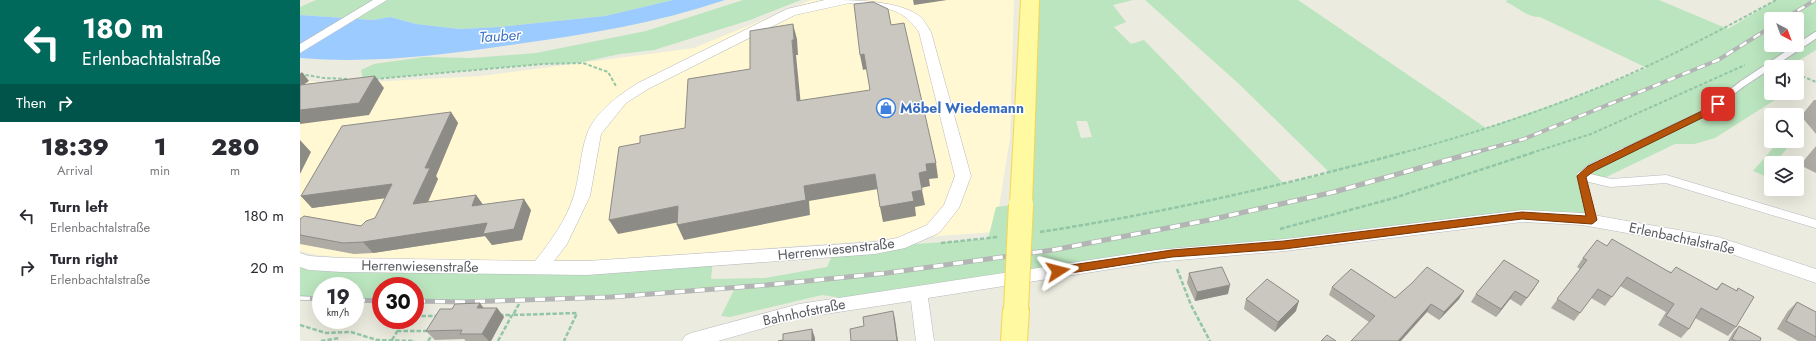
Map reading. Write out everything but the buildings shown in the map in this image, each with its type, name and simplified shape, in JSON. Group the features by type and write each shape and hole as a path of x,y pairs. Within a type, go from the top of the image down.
{"main road":[{"path":"1014,341 1030,0"}],"street":[{"path":"300,49 381,0"},
{"path":"540,267 561,240 582,196 594,134 601,123 621,100 643,86 791,12 817,5 847,0"},
{"name":"Herrenwiesenstraße","path":"300,260 309,263 341,265 603,267 875,248 898,244 933,228 951,208 963,176 925,32 913,16 891,6 872,1 853,0"},
{"name":"Erlenbachtalstraße","path":"919,292 1172,254 1284,245 1522,216 1592,220 1718,243 1816,276"},
{"path":"919,292 924,341"},
{"name":"Bahnhofstraße","path":"691,341 799,311 919,292"}],"lane":[{"path":"1778,60 1816,35"},
{"path":"1581,176 1591,168 1705,113 1742,84 1764,70"},
{"path":"1581,176 1592,220"},
{"path":"1581,176 1611,183 1666,179 1816,224"}],"path":[{"path":"1056,230 1284,184 1425,147 1486,128 1578,96 1648,68 1728,29 1776,0"},
{"path":"1284,245 1280,228 1394,198 1591,134 1757,60 1764,62"},
{"path":"370,79 542,64 583,63 608,72 621,100"},
{"path":"300,74 324,78 355,80"},
{"path":"1804,77 1816,82"},
{"path":"1172,254 1191,305 1210,341"},
{"path":"498,341 518,304"},
{"path":"497,315 577,313 564,341"},
{"path":"424,316 444,316"},
{"path":"300,325 326,333 351,332 377,340 415,341"},
{"path":"391,341 397,331 435,331 428,341"},
{"path":"321,341 340,338"}],"shaded area":[{"path":"811,0 1014,0 1010,138 995,232 598,260 462,261 347,258 317,255 300,251 300,79 323,83 352,83 481,76 694,48"}],"green space":[{"path":"316,0 673,0 605,16 499,27 460,29 416,24 390,17 373,20 300,15 300,7"},
{"path":"743,0 801,0 750,20 654,50 620,54 578,63 542,64 363,80 361,70 374,64 424,57 471,58 536,53 646,31"},
{"path":"1030,0 1133,0 1113,5 1126,22 1114,27 1131,44 1144,40 1284,184 1330,173 1238,83 1145,0 1298,0 1486,128 1578,96 1647,68 1540,17 1526,14 1506,2 1507,0 1659,0 1728,29 1776,0 1816,0 1816,50 1800,60 1764,60 1764,100 1775,100 1715,138 1694,144 1675,144 1600,180 1582,176 1592,220 1522,216 860,301 822,295 730,317 721,316 735,288 575,298 495,301 424,301 424,277 372,277 372,301 364,300 364,277 312,277 312,299 300,298 300,260 341,265 713,260 711,279 765,278 827,267 834,251 988,239 996,207 1020,204","holes":["1076,121 1087,121 1092,137 1081,138"]},
{"path":"1773,148 1787,148 1781,156 1766,156"},
{"path":"1764,158 1764,176 1753,171"}],"water":[{"name":"Tauber","path":"673,0 725,0 674,15 622,27 490,48 436,55 382,59 328,60 300,58 300,15 373,20 390,17 416,24 460,29 499,27 605,16"}],"railway":[{"path":"1795,12 1815,0"},
{"path":"1473,153 1524,139 1718,60 1764,31"},
{"path":"424,301 463,302 611,297 767,285 887,273 1053,250 1209,220 1334,192 1476,152"},
{"path":"300,298 312,299"},
{"path":"364,300 372,301"}],"place":[{"name":"Möbel Wiedemann","path":"886,108"}],"route":[{"path":"1058,271 1172,254 1284,245 1522,216 1592,220 1581,176 1591,168 1705,113 1718,104"}]}
